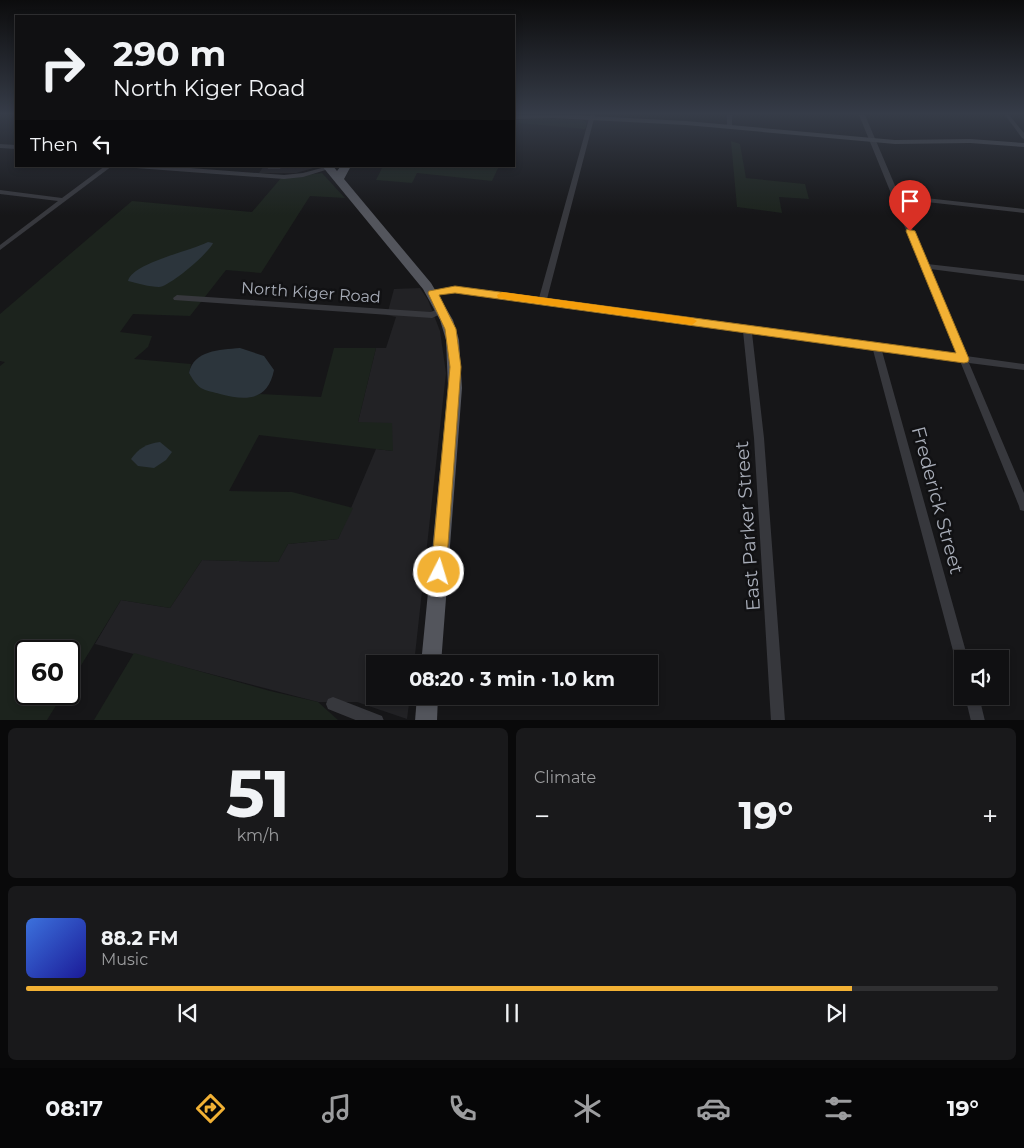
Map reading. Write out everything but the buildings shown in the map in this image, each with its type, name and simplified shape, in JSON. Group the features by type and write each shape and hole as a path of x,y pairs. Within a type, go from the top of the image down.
{"main road":[{"path":"333,170 342,171 345,167"},
{"path":"333,170 433,293 442,310 452,338 456,377 431,655"},
{"path":"426,720 427,705"}],"street":[{"path":"542,301 582,149"},
{"path":"876,149 1024,506"},
{"path":"0,248 108,167"},
{"path":"149,167 284,177 333,170"},
{"path":"0,192 64,200"},
{"path":"896,197 1024,211"},
{"path":"925,266 1024,278"},
{"path":"433,293 455,289 1024,367"},
{"name":"North Kiger Road","path":"177,298 432,315 442,310"},
{"name":"East Parker Street","path":"747,329 759,438 778,720"},
{"name":"Frederick Street","path":"877,347 959,650"},
{"path":"333,704 377,720"},
{"path":"974,705 978,720"}],"shaded area":[{"path":"732,149 741,149 746,178 805,184 809,199 779,197 782,213 737,207"},
{"path":"263,167 317,167 296,173 259,173"},
{"path":"382,167 499,167 492,181 417,173 412,183 376,180"},
{"path":"322,173 345,198 310,196 261,273 226,270 190,316 133,314 120,332 152,336 148,347 134,359 191,364 189,374 250,397 260,394 321,397 334,348 376,348 358,422 392,423 393,451 259,435 229,491 292,492 353,508 338,539 288,544 278,562 202,560 170,608 121,600 80,667 80,640 15,640 15,705 56,705 47,720 0,720 0,366 5,362 0,361 0,314 132,201 252,212 281,178"},
{"path":"208,242 213,243 204,254 188,269 164,286 151,286 128,281 132,275 151,263"},
{"path":"420,288 428,300 440,331 446,373 415,655 366,655 366,705 409,705 407,719 357,702 318,702 95,644 121,600 170,608 202,560 278,562 288,544 338,539 376,449 393,451 358,422 376,348 386,348 396,317 387,315 394,289"},
{"path":"240,348 264,356 274,370 267,388 255,396 239,398 208,391 197,385 189,373 196,360 208,353"},
{"path":"160,442 172,452 166,460 154,468 138,466 131,459 143,447"},
{"path":"134,653 270,691 318,702 338,720 94,720"}],"slow traffic":[{"path":"502,295 692,321"}],"route":[{"path":"439,572 456,367 450,329 433,293 446,289 455,289 964,359 910,231"}]}
